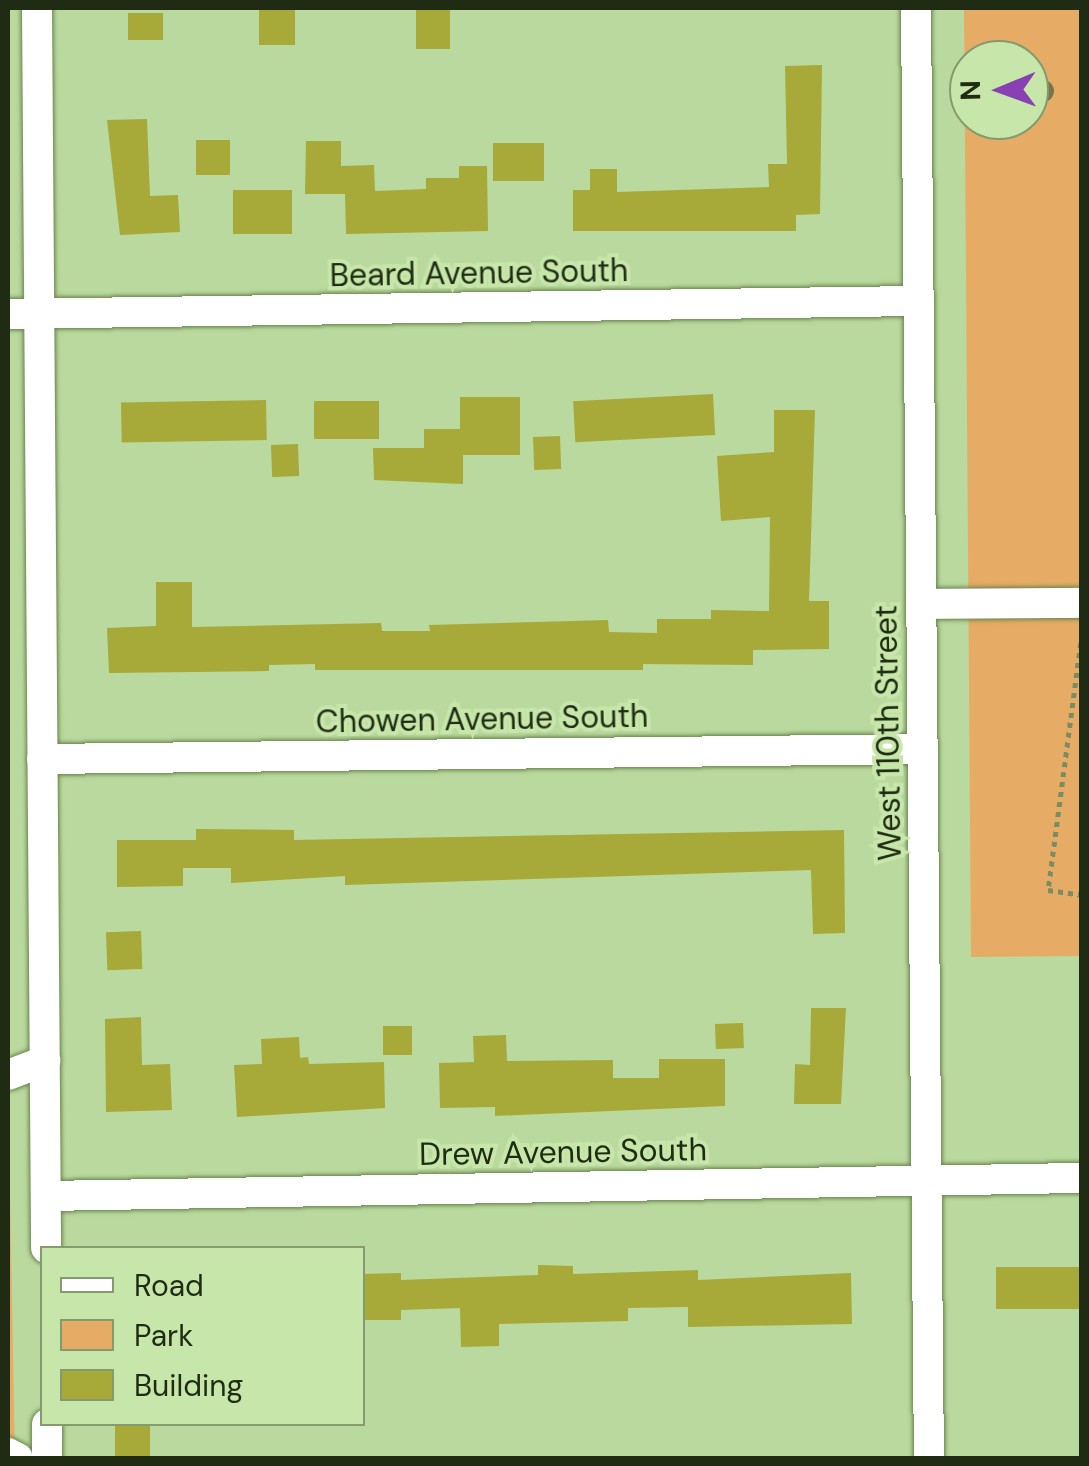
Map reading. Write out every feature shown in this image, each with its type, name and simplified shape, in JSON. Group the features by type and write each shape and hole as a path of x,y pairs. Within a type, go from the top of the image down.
{"street":[{"path":"37,8 46,1246"},
{"name":"West 110th Street","path":"916,8 929,1458"},
{"name":"Beard Avenue South","path":"8,314 919,301"},
{"path":"922,604 1082,603"},
{"name":"Chowen Avenue South","path":"42,759 923,749"},
{"path":"8,1074 45,1060"},
{"name":"Drew Avenue South","path":"46,1196 1082,1178"},
{"path":"47,1426 47,1458"},
{"path":"8,1453 18,1458"}],"path":[{"path":"1082,634 1048,890 1082,895"}],"green space":[{"path":"964,8 1081,8 1081,956 971,957 965,140 1049,140 1049,40 964,40"},
{"path":"8,1089 15,1458 8,1458"}],"building":[{"path":"259,8 295,8 295,45 259,45"},
{"path":"416,8 450,8 450,49 416,49"},
{"path":"128,13 163,13 163,40 128,40"},
{"path":"822,65 820,214 796,215 796,231 573,231 573,190 590,190 590,169 617,169 617,192 769,187 768,164 787,164 785,66"},
{"path":"147,119 150,196 178,195 180,232 120,235 107,120"},
{"path":"196,140 230,140 230,175 196,175"},
{"path":"306,141 341,141 341,166 374,165 375,191 426,189 426,178 459,178 459,166 487,166 488,231 346,234 345,194 305,194"},
{"path":"493,143 544,143 544,181 493,181"},
{"path":"233,190 292,190 292,234 233,234"},
{"path":"713,394 715,435 575,442 573,401"},
{"path":"460,397 520,397 520,455 463,455 463,484 374,480 373,448 424,448 424,429 460,429"},
{"path":"266,400 267,440 122,443 121,403"},
{"path":"314,401 379,401 379,439 314,439"},
{"path":"774,410 815,410 809,601 829,601 829,649 753,650 753,665 643,664 643,670 315,670 315,664 269,665 269,671 109,673 107,628 156,626 156,582 192,582 192,627 381,623 382,631 430,631 429,625 608,620 609,632 657,633 657,619 711,619 711,610 769,611 770,517 721,521 717,456 774,452"},
{"path":"560,436 561,469 534,470 533,437"},
{"path":"298,444 299,476 272,477 271,445"},
{"path":"196,829 294,830 294,840 844,830 845,933 813,934 811,870 345,885 345,876 231,883 231,868 183,868 183,886 117,887 117,840 196,840"},
{"path":"141,931 142,969 107,970 106,932"},
{"path":"811,1008 846,1008 841,1104 794,1104 795,1064 810,1065"},
{"path":"141,1017 142,1065 170,1064 172,1110 106,1112 105,1019"},
{"path":"743,1023 744,1048 716,1049 715,1024"},
{"path":"383,1026 412,1026 412,1055 383,1055"},
{"path":"506,1035 507,1061 613,1060 613,1078 659,1078 659,1059 725,1059 725,1106 495,1116 495,1107 440,1108 439,1063 474,1062 473,1036"},
{"path":"299,1037 300,1058 308,1057 309,1064 384,1062 385,1108 237,1117 234,1065 262,1064 261,1039"},
{"path":"538,1265 573,1266 573,1274 698,1270 698,1280 851,1273 852,1324 688,1327 688,1307 628,1308 628,1321 499,1324 499,1346 461,1347 460,1308 401,1310 401,1320 365,1320 365,1274 401,1273 401,1280 538,1275"},
{"path":"996,1267 1082,1267 1082,1309 996,1309"},
{"path":"115,1426 150,1426 150,1456 115,1456"}]}
